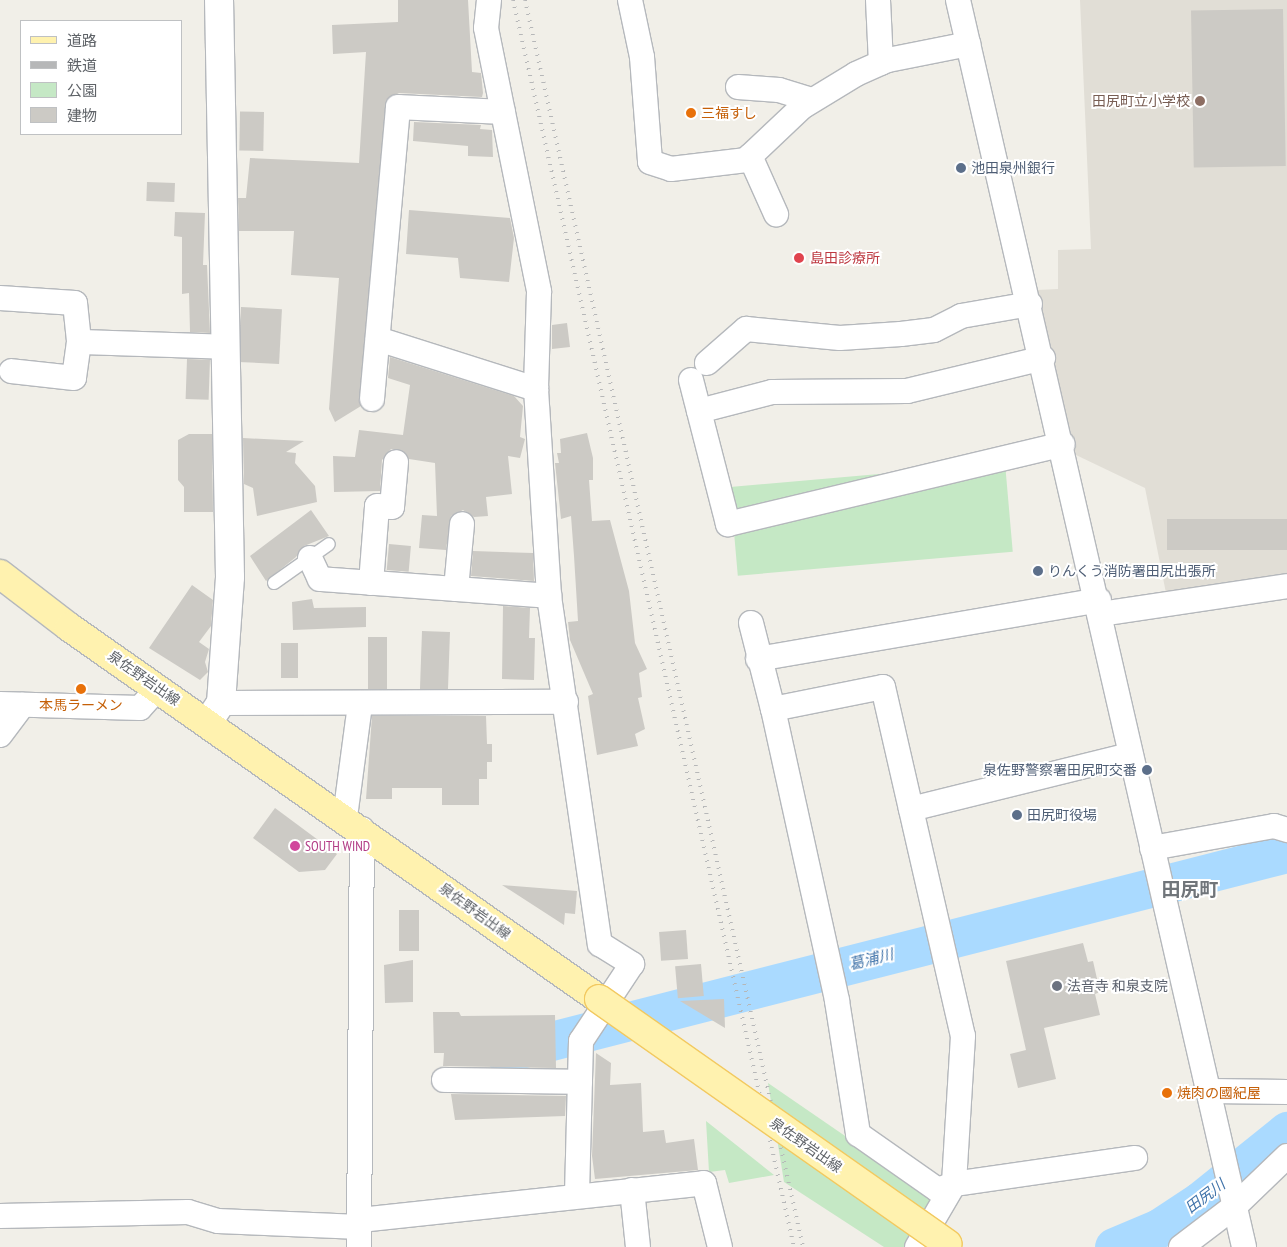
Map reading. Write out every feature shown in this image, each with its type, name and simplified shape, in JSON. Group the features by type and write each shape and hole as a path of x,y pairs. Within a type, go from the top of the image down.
{"main road":[{"name":"泉佐野岩出線","path":"0,574 158,688 215,713 354,823 599,999 949,1245"}],"street":[{"path":"219,0 230,577 215,713 360,704 566,702"},
{"path":"489,0 486,28 538,292 536,390 549,596 600,944 632,964 581,1040 577,1195"},
{"path":"630,0 642,56 650,162 671,169 746,160 812,100 881,63 968,44"},
{"path":"878,0 881,63"},
{"path":"958,0 1063,444 1100,607 1130,755 1211,1091 1244,1247"},
{"path":"738,87 779,90 812,100"},
{"path":"372,399 398,107 503,112"},
{"path":"750,156 776,214"},
{"path":"0,298 75,303 78,342 74,378 10,372"},
{"path":"707,363 746,330 840,338 901,334 934,330 960,316 1030,304"},
{"path":"378,339 536,390"},
{"path":"78,342 227,347"},
{"path":"699,411 772,392 907,391 1043,358"},
{"path":"691,380 728,524 1063,444"},
{"path":"371,583 377,506 392,507 396,462"},
{"path":"456,589 462,524"},
{"path":"310,558 320,579 549,596"},
{"path":"758,659 1100,607 1287,586"},
{"path":"751,622 758,659 773,709 837,1001 858,1134 938,1190 954,1184 1135,1158"},
{"path":"773,709 883,687 963,1036 954,1184 917,1247"},
{"path":"0,704 140,708 158,688"},
{"path":"360,704 354,823 360,1231"},
{"path":"0,735 23,705"},
{"path":"910,809 1130,755"},
{"path":"1152,848 1274,826 1287,830"},
{"path":"444,1080 580,1082"},
{"path":"1211,1091 1287,1092"},
{"path":"1181,1247 1235,1206 1287,1156"},
{"path":"0,1216 188,1212 218,1222 360,1231 577,1195 704,1183 720,1247"},
{"path":"632,1190 638,1247"}],"lane":[{"path":"274,583 329,544"}],"shaded area":[{"path":"1080,0 1287,0 1287,578 1166,593 1145,488 1076,455 1037,290 1058,289 1058,250 1091,249"}],"green space":[{"path":"1005,463 1013,552 738,576 730,487"},
{"path":"768,1083 931,1195 936,1218 916,1247 884,1247 784,1182"},
{"path":"706,1121 774,1175 729,1183 725,1170 709,1172"}],"building":[{"path":"398,0 468,0 472,72 481,73 483,93 482,97 399,93 386,100 361,406 335,422 329,409 339,278 291,275 294,231 239,231 238,198 246,198 250,158 359,163 366,52 333,54 332,25 398,22"},
{"path":"1283,9 1286,166 1194,168 1191,11"},
{"path":"240,112 264,112 263,151 239,151"},
{"path":"414,122 481,125 480,129 492,130 493,157 468,156 468,146 413,141"},
{"path":"147,182 175,183 174,202 146,201"},
{"path":"409,210 510,218 514,238 509,282 460,278 458,258 406,254"},
{"path":"175,212 205,213 203,265 207,265 210,333 190,332 189,293 182,294 182,237 174,236"},
{"path":"241,307 282,309 279,364 238,362"},
{"path":"567,323 570,347 552,349 552,325"},
{"path":"390,357 514,396 523,406 520,437 525,439 520,458 508,456 512,494 486,497 488,516 474,517 463,510 451,516 446,550 419,548 422,515 437,516 435,463 409,459 403,451 391,449 382,460 380,491 334,492 333,456 355,457 359,430 403,435 410,385 388,378"},
{"path":"187,359 210,360 209,400 186,399"},
{"path":"587,433 593,458 593,480 589,480 592,521 610,520 629,591 635,643 647,669 639,673 642,697 638,698 645,729 635,734 638,746 597,755 588,696 593,694 570,640 568,622 578,621 571,516 561,519 555,463 559,463 557,453 561,453 560,439"},
{"path":"189,434 212,434 213,512 184,512 184,487 178,480 178,440"},
{"path":"243,438 304,441 286,452 296,453 295,463 315,486 317,502 257,516 253,488 244,484"},
{"path":"311,510 329,536 304,546 296,557 266,581 250,556"},
{"path":"1167,519 1287,519 1287,550 1167,550"},
{"path":"389,544 411,546 409,572 387,570"},
{"path":"473,551 533,553 534,581 471,576"},
{"path":"192,585 213,600 211,626 199,642 209,649 205,662 208,672 200,680 149,648"},
{"path":"312,599 314,608 366,607 366,627 293,630 292,602"},
{"path":"503,606 530,608 529,638 535,638 534,680 502,679"},
{"path":"422,631 450,632 448,690 420,689"},
{"path":"368,637 387,637 387,689 368,689"},
{"path":"281,643 298,643 298,678 281,678"},
{"path":"372,716 486,716 487,744 492,744 492,762 487,762 487,779 479,779 479,805 442,805 442,788 392,788 392,799 366,799"},
{"name":"SOUTH WIND","path":"275,808 337,854 325,870 299,872 253,838"},
{"path":"502,885 577,891 575,914 565,913 564,925"},
{"path":"399,910 419,910 419,951 399,951"},
{"path":"686,930 688,959 661,961 659,932"},
{"path":"1083,943 1088,962 1093,961 1100,992 1095,994 1100,1015 1044,1028 1056,1079 1018,1088 1010,1054 1026,1050 1006,961"},
{"path":"413,960 413,1002 385,1003 384,965"},
{"path":"701,964 704,996 678,998 675,966"},
{"path":"724,999 725,1028 680,1001"},
{"path":"433,1012 459,1012 461,1016 555,1015 556,1068 443,1066 444,1053 434,1053"},
{"path":"596,1053 611,1063 610,1085 641,1083 643,1132 664,1130 666,1143 694,1139 698,1170 595,1179 592,1156"},
{"path":"451,1094 566,1096 565,1116 455,1120"}],"waterway":[{"name":"葛浦川","path":"504,1053 1287,853"},
{"name":"田尻川","path":"1114,1247 1159,1228 1200,1201 1287,1131"}],"railway":[{"path":"513,0 794,1247"},
{"path":"525,0 803,1247"}],"place":[{"name":"田尻町立小学校","path":"1200,101"},
{"name":"三福すし","path":"691,113"},
{"name":"池田泉州銀行","path":"961,168"},
{"name":"島田診療所","path":"799,258"},
{"name":"りんくう消防署田尻出張所","path":"1038,571"},
{"name":"本馬ラーメン","path":"81,689"},
{"name":"泉佐野警察署田尻町交番","path":"1147,770"},
{"name":"田尻町役場","path":"1017,815"},
{"name":"SOUTH WIND","path":"295,846"},
{"name":"法音寺 和泉支院","path":"1057,986"},
{"name":"焼肉の國紀屋","path":"1167,1093"}],"district":[{"name":"田尻町","path":"1190,890"}]}
